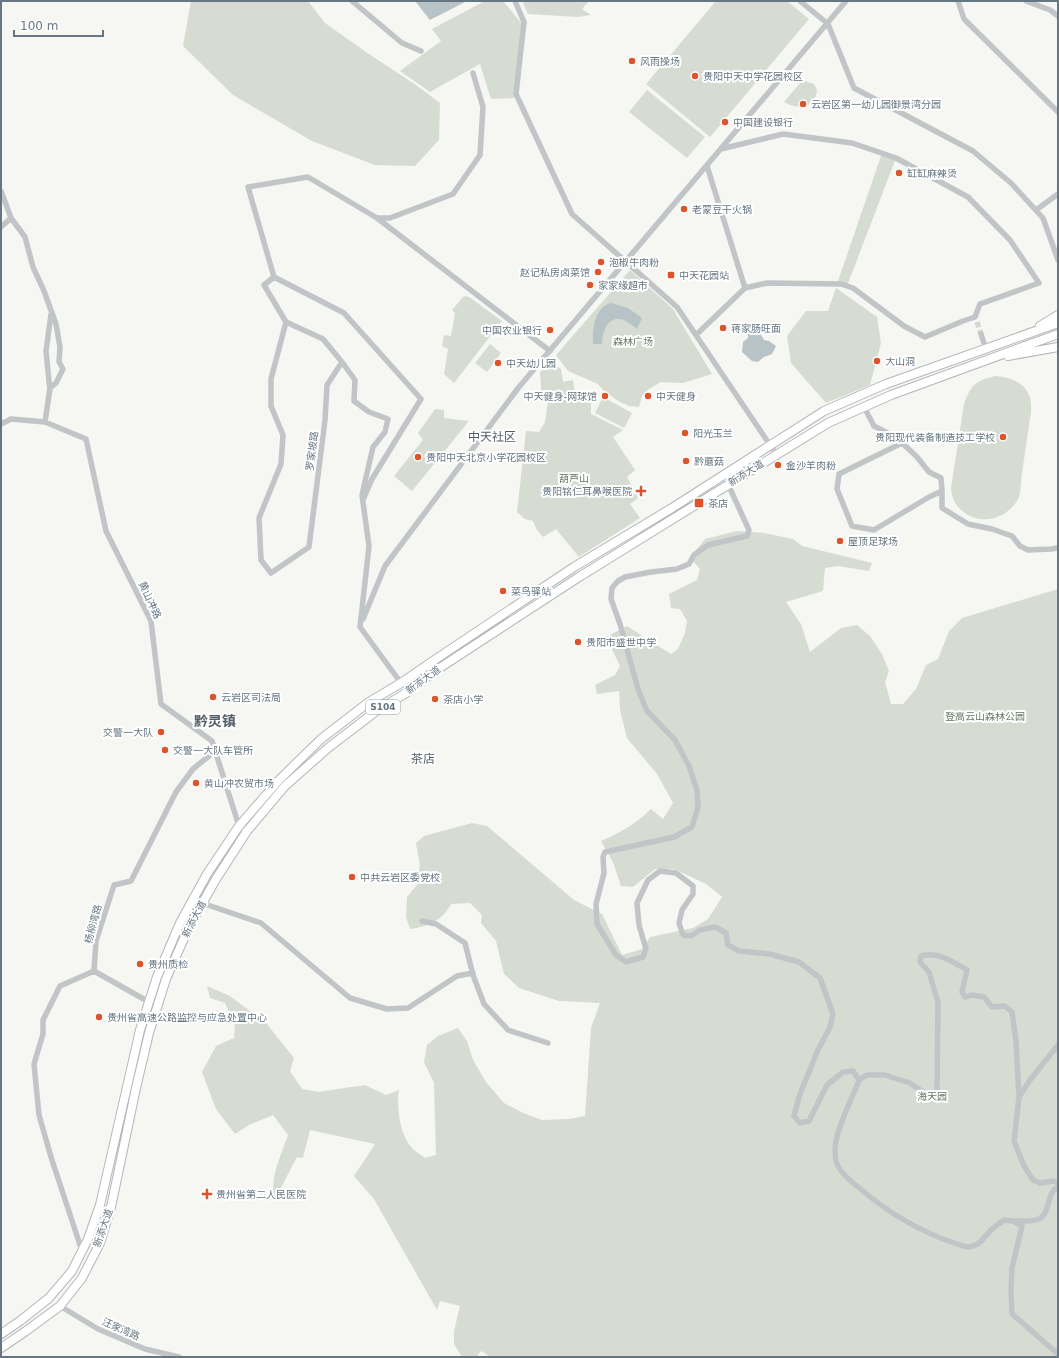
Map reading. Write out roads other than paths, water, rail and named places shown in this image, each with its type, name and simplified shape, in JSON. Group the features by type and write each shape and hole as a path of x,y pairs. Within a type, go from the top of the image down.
{"main road":[{"path":"1026,335 1058,315"},
{"name":"新添大道","path":"1,1334 20,1322 49,1298 72,1271 88,1239 100,1204 140,1030 157,976 180,922 207,874 239,826 279,780 320,739 369,702 401,683 430,662 574,567 672,508 824,411 886,384 1058,323"},
{"name":"新添大道","path":"1,1348 26,1332 60,1306 82,1278 100,1243 111,1207 149,1033 166,979 189,927 216,879 247,831 285,786 328,748 375,712 406,693 436,671 579,577 828,423 891,394 1058,334"},
{"path":"985,360 1058,348"}],"street":[{"path":"352,1 402,43 421,51"},
{"path":"515,1 524,22 516,94 572,214 677,307 776,454"},
{"path":"800,1 828,24 854,88 973,151 1011,183 1043,218 1058,260"},
{"path":"360,627 385,566 519,387 846,1"},
{"path":"958,1 964,19 1058,112"},
{"path":"1026,1 1050,10 1058,16"},
{"path":"377,218 390,218 453,194 480,155 483,107 473,73"},
{"path":"696,335 745,288 767,283 841,284 853,288 904,326 925,338 963,320 976,319 980,304 1039,283 1010,240 968,197 896,158 852,143 783,134 721,150"},
{"path":"707,166 745,288"},
{"path":"362,502 372,479 421,399 344,313 274,277 248,187 308,177 377,218 550,351"},
{"path":"1,191 12,218 25,237 33,267 44,291 56,324 60,347 59,362 63,369 56,383 50,388"},
{"path":"1036,210 1058,194"},
{"path":"1,227 12,218"},
{"path":"274,277 264,285 286,322 324,339 355,380 354,401 369,412 388,420 386,432 373,446 362,495 369,546 360,627 401,683"},
{"path":"45,422 50,388 46,351 52,313"},
{"name":"罗家坡路","path":"286,322 271,379 271,406 283,435 282,464 259,518 261,560 271,573 309,547 325,420 327,385 342,362"},
{"path":"981,334 986,349"},
{"path":"864,407 874,426 897,438 917,457 929,472 941,478 942,508 968,524 992,529 1012,536 1020,546 1028,550 1051,550 1058,548"},
{"name":"黄山冲路","path":"1,424 11,419 45,422 86,439 106,531 152,621 161,704 212,741 239,826"},
{"path":"902,443 839,474 837,489 852,526 874,530 929,497 942,491"},
{"path":"728,484 749,530 748,536 708,545 694,555 689,564 677,569 625,577 618,581 612,588 611,599 620,624 638,689 647,711 674,740 689,766 697,790 698,807 692,827 674,837 605,852 603,857 603,879 596,904 597,924 616,955 626,962 643,957 646,949 639,925 638,903 648,880 660,871 676,874 692,886 693,894 682,910 679,923 682,935 691,936 700,930 715,927 726,933 728,945 740,951 769,954 799,962 820,978 833,1014 830,1027 818,1050 800,1094 794,1116 800,1123 809,1121 827,1085 843,1072 853,1071 858,1080 854,1096 839,1129 835,1153 837,1165 848,1179 890,1212 919,1229 945,1240 968,1247 979,1244 992,1229 1004,1220 1027,1221 1040,1218 1046,1212 1051,1194 1058,1187"},
{"name":"杨柳湾路","path":"94,971 96,941 114,885 131,881 176,792 193,769 215,752"},
{"path":"239,826 247,831"},
{"path":"202,903 261,923 350,998 387,1009 408,1008 457,976 473,973"},
{"path":"422,921 436,924 465,943 473,973 484,1004 508,1030 548,1044"},
{"path":"858,1080 867,1075 885,1075 910,1083 930,1097 934,1098 937,1091 938,1002 929,972 920,962 921,956 929,954 941,956 967,970 962,992 965,997 972,995 984,997 992,1007 1005,1006 1012,1012 1016,1041 1019,1097 1014,1141 1024,1166 1033,1180 1040,1183 1053,1181 1058,1183"},
{"path":"82,1251 51,1157 39,1115 34,1064 43,1034 43,1020 60,986 94,971 149,1002"},
{"path":"1019,1097 1030,1080 1058,1045"},
{"path":"1013,1221 1022,1226 1012,1268 1012,1314 1058,1354"},
{"name":"汪家湾路","path":"60,1306 98,1329 145,1349 179,1357"}],"tunnel":[{"path":"977,322 981,334"}],"place":[{"name":"风雨操场","path":"632,61"},
{"name":"贵阳中天中学花园校区","path":"695,76"},
{"name":"云岩区第一幼儿园御景湾分园","path":"803,104"},
{"name":"中国建设银行","path":"725,122"},
{"name":"缸缸麻辣烫","path":"899,173"},
{"name":"老蒙豆干火锅","path":"684,209"},
{"name":"泡椒牛肉粉","path":"601,262"},
{"name":"赵记私房卤菜馆","path":"598,272"},
{"name":"中天花园站","path":"671,275"},
{"name":"家家缘超市","path":"590,285"},
{"name":"蒋家肠旺面","path":"723,328"},
{"name":"中国农业银行","path":"550,330"},
{"name":"大山洞","path":"877,361"},
{"name":"中天幼儿园","path":"498,363"},
{"name":"中天健身-网球馆","path":"605,396"},
{"name":"中天健身","path":"648,396"},
{"name":"阳光玉兰","path":"685,433"},
{"name":"贵阳现代装备制造技工学校","path":"1003,437"},
{"name":"贵阳中天北京小学花园校区","path":"418,457"},
{"name":"黔蘑菇","path":"686,461"},
{"name":"金沙羊肉粉","path":"778,465"},
{"name":"贵阳铭仁耳鼻喉医院","path":"641,491"},
{"name":"茶店","path":"699,503"},
{"name":"屋顶足球场","path":"840,541"},
{"name":"菜鸟驿站","path":"503,591"},
{"name":"贵阳市盛世中学","path":"578,642"},
{"name":"云岩区司法局","path":"213,697"},
{"name":"茶店小学","path":"435,699"},
{"name":"交警一大队","path":"161,732"},
{"name":"交警一大队车管所","path":"165,750"},
{"name":"黄山冲农贸市场","path":"196,783"},
{"name":"中共云岩区委党校","path":"352,877"},
{"name":"贵州质检","path":"140,964"},
{"name":"贵州省高速公路监控与应急处置中心","path":"99,1017"},
{"name":"贵州省第二人民医院","path":"207,1194"}],"district":[{"name":"中天社区","path":"492,437"},
{"name":"黔灵镇","path":"215,721"},
{"name":"茶店","path":"423,759"}],"park label":[{"name":"森林广场","path":"633,341"},
{"name":"葫芦山","path":"574,478"},
{"name":"登高云山森林公园","path":"985,716"},
{"name":"海天园","path":"932,1096"}]}
